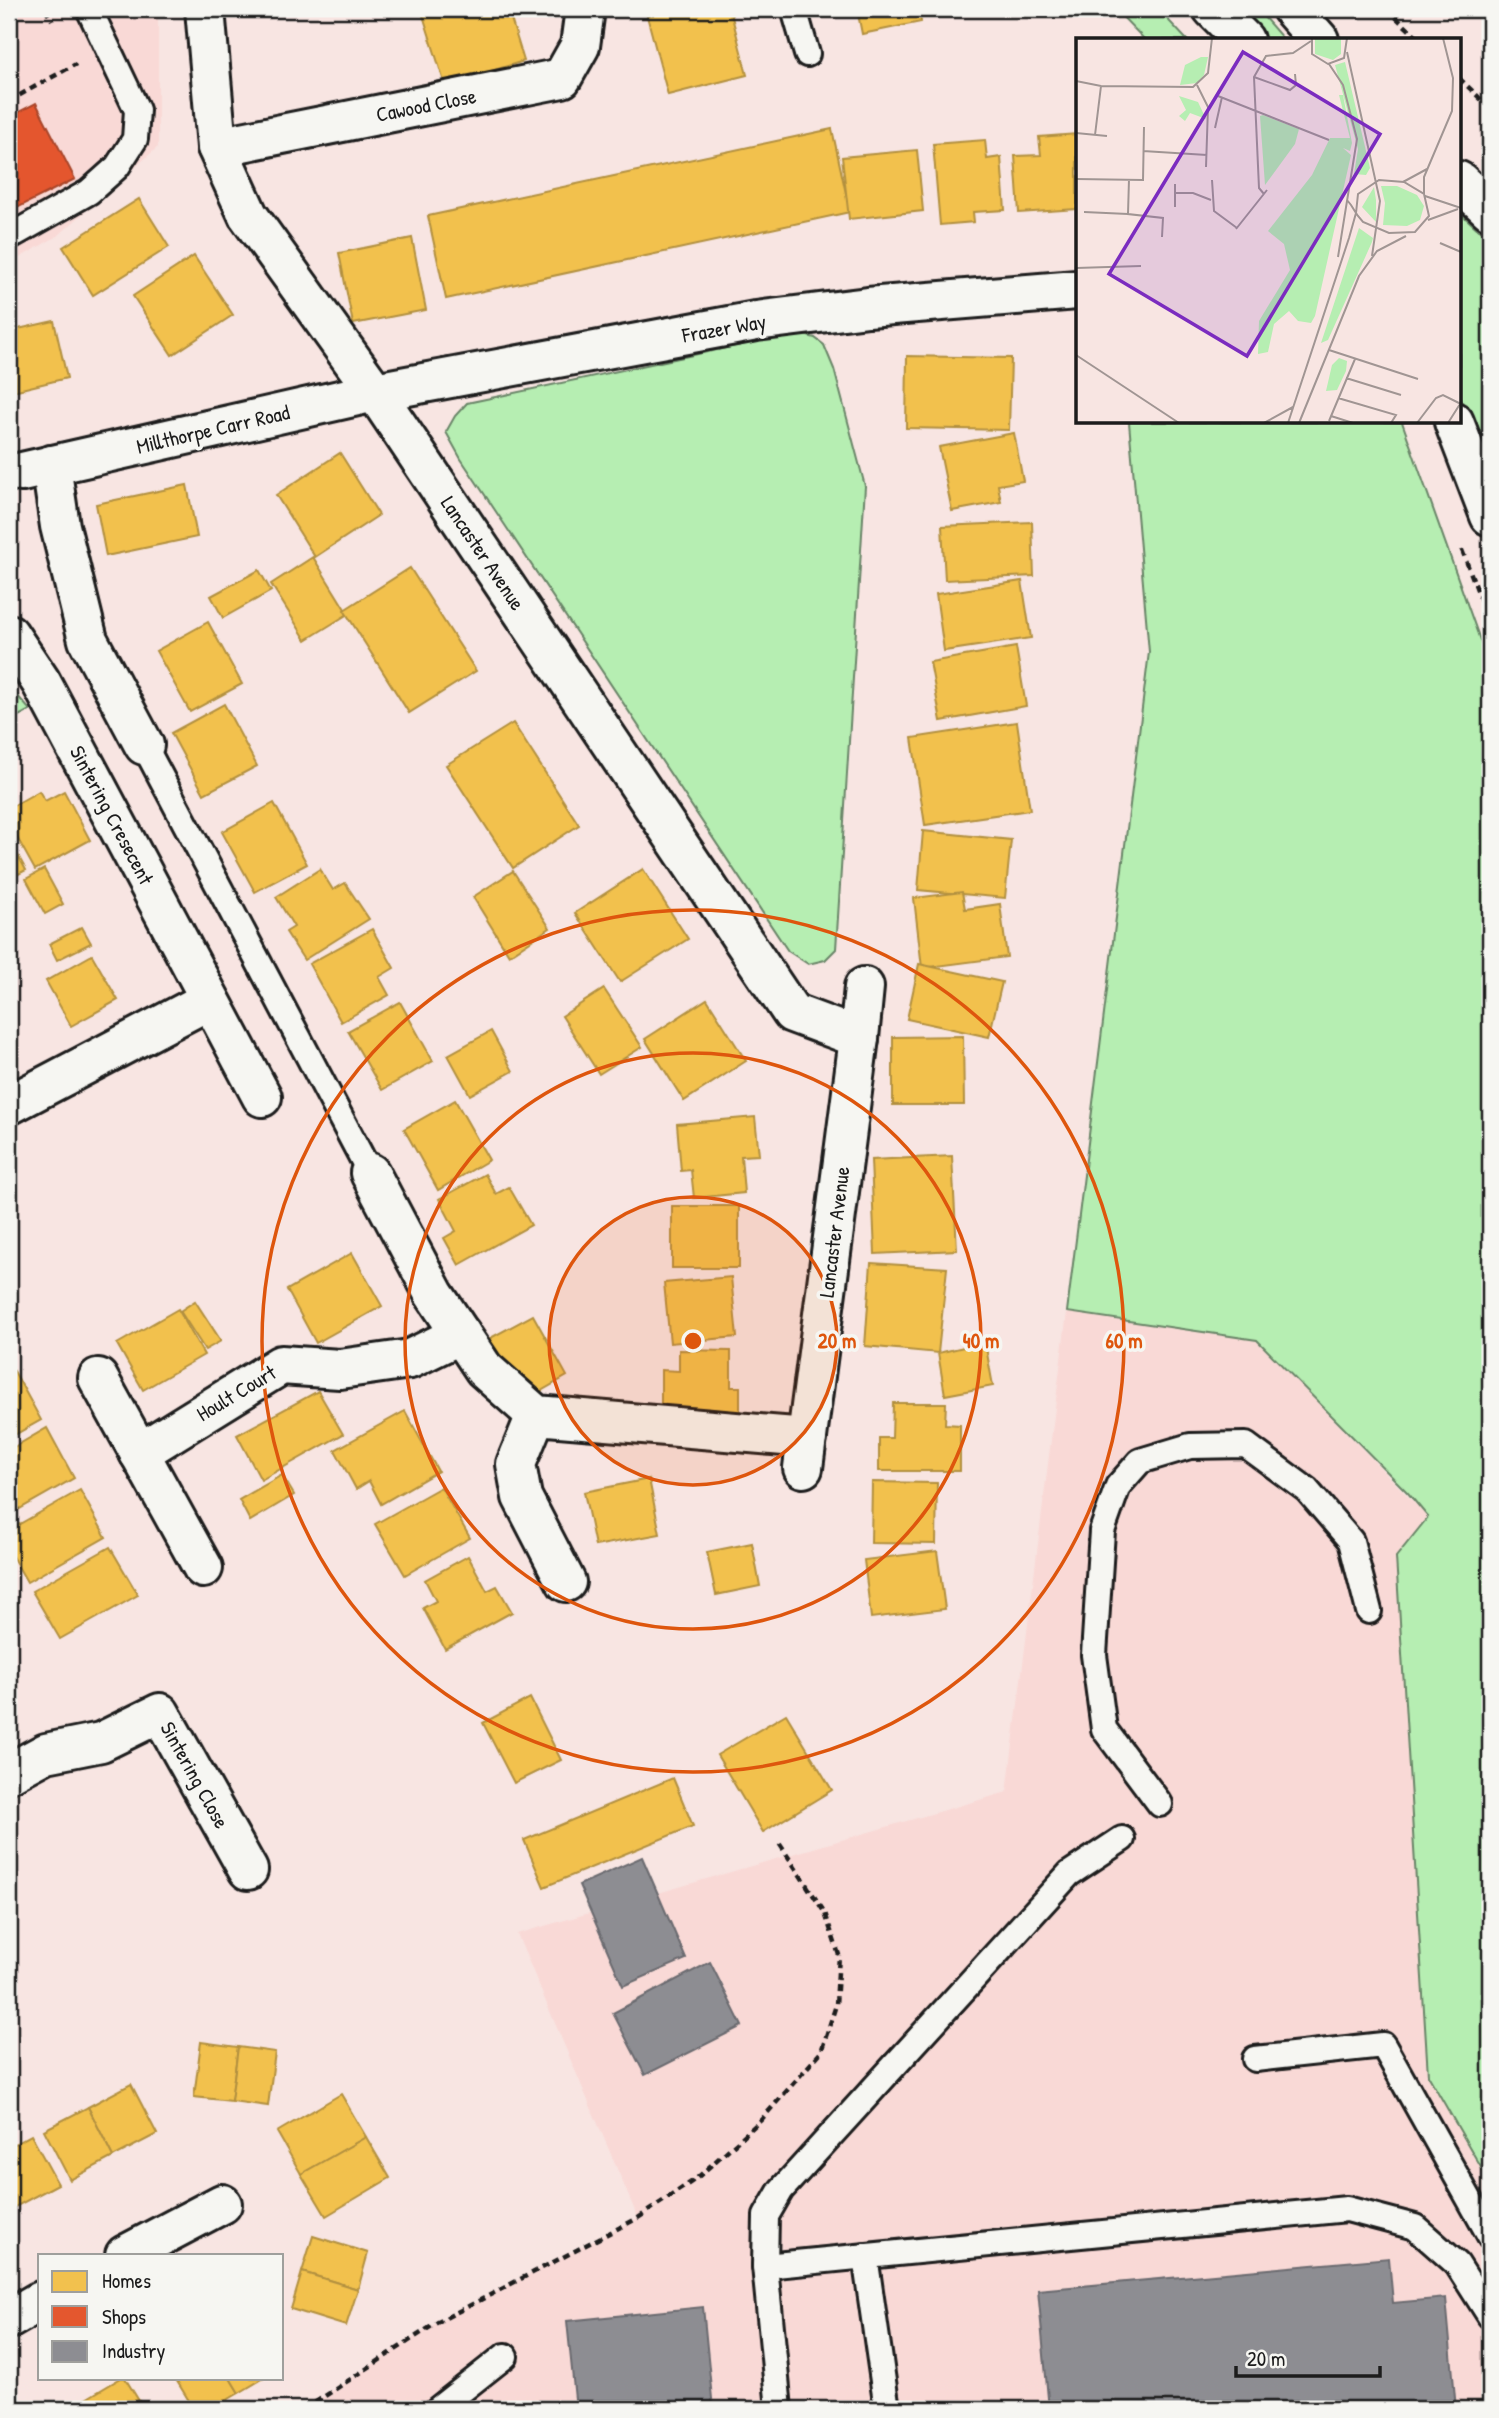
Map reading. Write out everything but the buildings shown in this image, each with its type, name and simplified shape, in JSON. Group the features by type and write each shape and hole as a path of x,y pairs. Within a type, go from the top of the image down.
{"main road":[{"name":"Lancaster Avenue","path":"205,9 217,147 248,215 375,392 792,1013 859,1038"},
{"name":"Cawood Close","path":"217,147 562,78 580,46 585,9"},
{"path":"1213,9 1242,38"},
{"path":"1292,9 1317,38"},
{"path":"1460,182 1490,210"},
{"name":"Frazer Way","path":"375,392 756,321 868,307 1076,290"},
{"name":"Millthorpe Carr Road","path":"144,746 89,640 60,526 37,469 375,392"},
{"path":"1455,424 1490,516"},
{"name":"Sintering Cresecent","path":"9,634 47,692 262,1097"},
{"name":"Lancaster Avenue","path":"536,1415 805,1453 864,987"},
{"path":"9,1105 209,1000"},
{"path":"370,1173 434,1294 484,1369 536,1415 516,1464 522,1497 566,1582"},
{"name":"Hoult Court","path":"139,1452 281,1365 340,1369 410,1359 461,1334"},
{"path":"98,1378 202,1568"},
{"name":"Sintering Close","path":"9,1773 46,1753 102,1742 160,1713 248,1870"},
{"path":"127,2254 222,2204"},
{"path":"9,2319 38,2302"}],"lane":[{"path":"9,237 89,191 117,167 135,139 137,110 89,9"},
{"path":"794,9 807,54"},
{"path":"144,746 370,1173"},
{"path":"1160,1804 1104,1730 1094,1655 1102,1531 1118,1486 1140,1461 1190,1446 1246,1446 1307,1490 1351,1541 1369,1611"},
{"path":"779,2409 765,2266 766,2216 781,2190 1069,1874 1122,1839"},
{"path":"1255,2059 1383,2045 1490,2236"},
{"path":"765,2266 1347,2209 1415,2227 1457,2264 1490,2316"},
{"path":"864,2256 887,2409"},
{"path":"438,2409 505,2356"}],"path":[{"path":"46,9 57,29"},
{"path":"1387,9 1418,38"},
{"path":"9,101 76,64 70,52"},
{"path":"1460,79 1490,108"},
{"path":"304,2409 438,2322 638,2218 697,2178 761,2120 821,2052 836,2005 839,1955 825,1913 779,1843"}],"shaded area":[{"path":"9,9 158,9 158,147 59,235 9,264"},
{"path":"1067,1312 1257,1340 1429,1518 1428,2075 1490,2183 1490,2409 305,2409 438,2322 638,2218 517,1934 1007,1792"}],"green space":[{"path":"1115,9 1158,9 1185,38 1143,38"},
{"path":"1220,9 1257,9 1282,38 1247,38"},
{"path":"1460,213 1490,240 1490,438 1478,444 1460,397"},
{"path":"797,333 815,338 824,345 834,369 865,486 836,949 825,960 808,964 788,951 461,459 446,432 467,403"},
{"path":"1129,424 1403,424 1490,668 1490,2183 1428,2075 1396,1557 1428,1517 1408,1493 1257,1340 1067,1312 1149,652"},
{"path":"9,686 30,710 9,721"}]}
